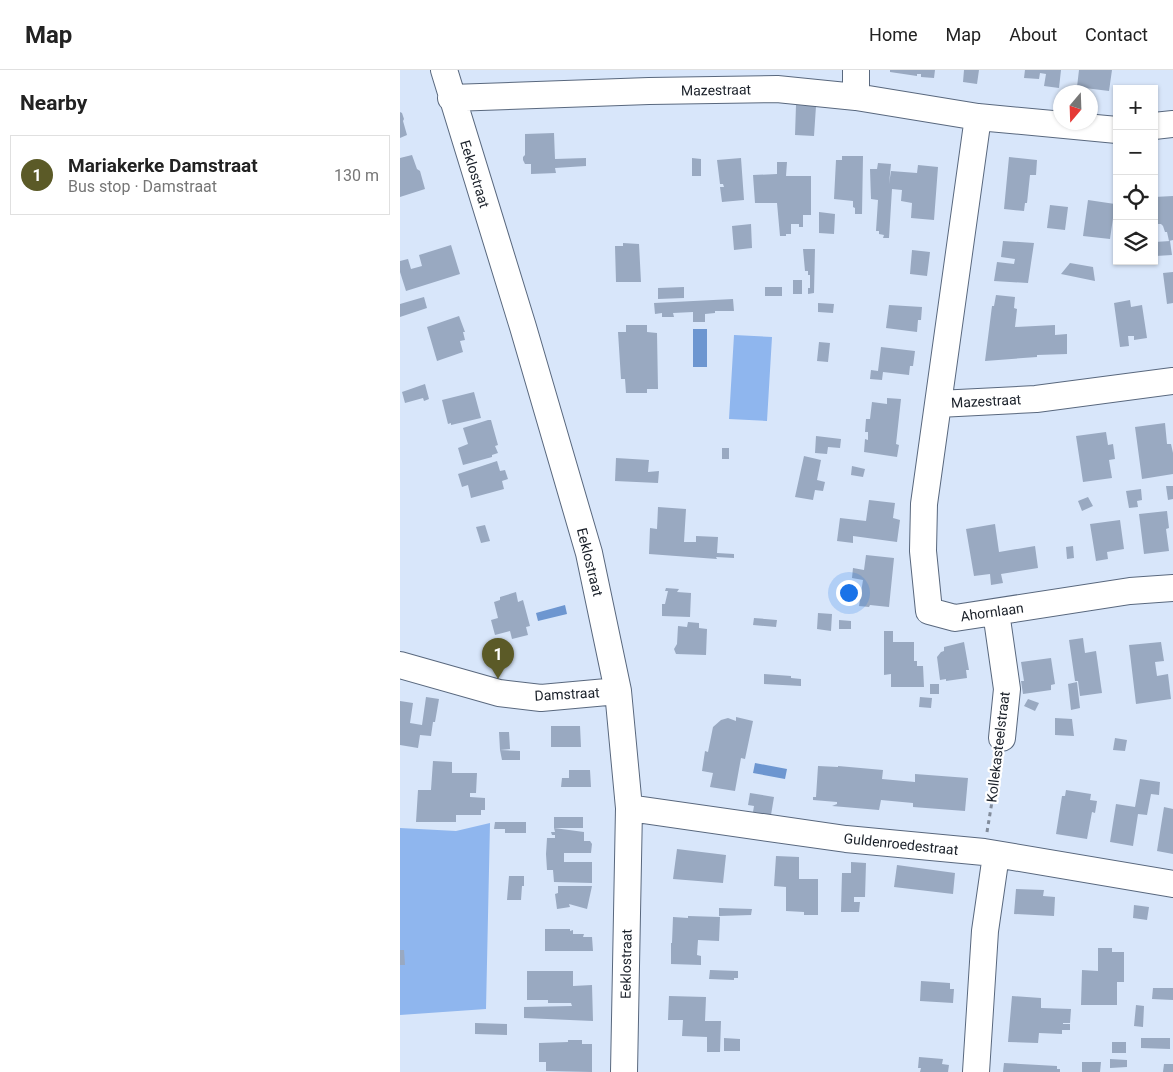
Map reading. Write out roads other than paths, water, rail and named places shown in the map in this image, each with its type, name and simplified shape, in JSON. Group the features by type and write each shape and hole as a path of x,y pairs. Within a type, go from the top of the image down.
{"street":[{"name":"Eeklostraat","path":"444,70 523,327 589,554 618,691 629,808 624,1072"},
{"path":"856,70 856,97"},
{"name":"Mazestraat","path":"452,98 770,89 856,97 978,117 1113,130"},
{"name":"Mazestraat","path":"978,117 938,404 1036,399 1173,382"},
{"path":"1158,126 1173,124"},
{"name":"Ahornlaan","path":"938,404 924,504 923,551 929,611 955,618 1130,591 1173,588"},
{"name":"Kollekasteelstraat","path":"996,612 1007,689 1002,738"},
{"name":"Damstraat","path":"400,665 499,694 541,698 618,691"},
{"name":"Guldenroedestraat","path":"629,808 846,839 990,854 1173,884"},
{"path":"976,1072 990,854"}],"place":[{"name":"Mariakerke Damstraat","path":"498,679"}]}
